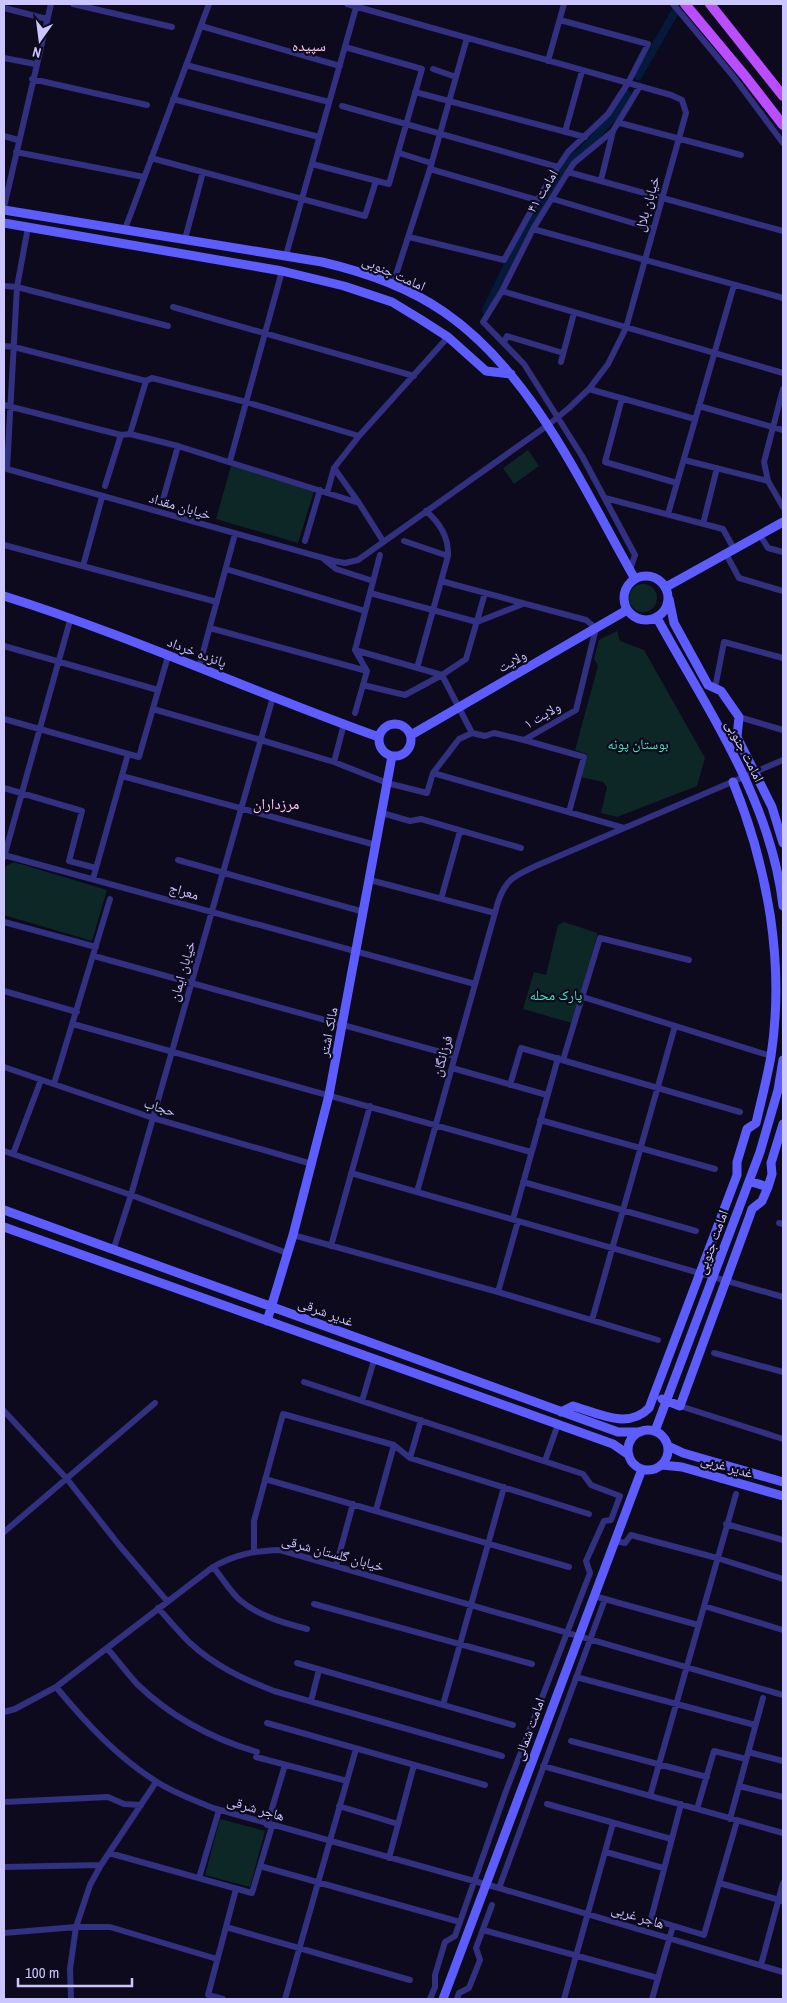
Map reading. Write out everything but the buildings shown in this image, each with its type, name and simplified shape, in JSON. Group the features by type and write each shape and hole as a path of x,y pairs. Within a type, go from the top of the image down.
{"main road":[{"path":"686,4 783,126"},
{"path":"710,4 783,96"},
{"name":"امامت جنوبی","path":"4,208 30,214 286,255 350,268 393,284 408,292 452,318 483,344 511,374 548,425 635,579"},
{"path":"28,227 30,214"},
{"path":"4,223 282,271 344,286 392,302 448,337 486,371 511,374"},
{"path":"204,258 206,242"},
{"path":"282,271 286,255"},
{"path":"401,308 408,292"},
{"path":"666,587 783,522"},
{"path":"669,599 665,611 657,618 646,621 639,619 627,610 624,604 626,589 635,579 650,576 662,582 666,587 669,599 674,623 708,685 721,691 739,717 737,737 772,807 783,843"},
{"name":"پانزده خرداد","path":"4,596 71,617 273,697 379,736"},
{"name":"ولایت","path":"411,735 627,610"},
{"name":"امامت جنوبی","path":"657,618 744,776 771,850 783,906"},
{"path":"394,724 405,727 411,735 412,744 407,752 399,757 392,756 380,748 379,736 385,728 394,724"},
{"name":"مالک اشتر","path":"267,1321 293,1235 329,1095 344,1025 392,756"},
{"path":"561,1412 573,1406 620,1420 630,1419 643,1414 649,1408 737,1175 737,1162 748,1129 756,1123 771,1056 779,1007 768,895 744,809 733,782"},
{"name":"امامت جنوبی","path":"655,1431 760,1152 778,1090 783,1060"},
{"path":"654,1396 680,1406 752,1209 762,1201 768,1188 772,1174 771,1163 783,1124"},
{"path":"742,1147 760,1152"},
{"path":"749,1181 768,1188"},
{"name":"غدیر شرقی","path":"4,1210 618,1432 640,1432"},
{"name":"غدیر شرقی","path":"4,1227 613,1444 629,1455"},
{"path":"645,1430 655,1431 664,1437 668,1446 668,1456 662,1465 652,1470 642,1469 633,1463 629,1455 629,1443 640,1432 645,1430"},
{"name":"غدیر غربی","path":"668,1446 683,1454 783,1482"},
{"name":"غدیر غربی","path":"662,1465 682,1467 783,1496"},
{"name":"امامت شمالی","path":"444,1999 642,1469"}],"street":[{"path":"4,208 35,64 51,4"},
{"path":"73,4 172,27"},
{"path":"125,229 209,4"},
{"name":"خیابان بلال","path":"347,4 357,5 582,71 640,86 682,100 686,113 626,328 608,364 589,389 548,425"},
{"path":"548,61 564,4"},
{"path":"673,4 733,76 783,143"},
{"path":"286,255 357,5"},
{"path":"4,8 47,19"},
{"path":"409,237 504,260 537,200 568,152 608,114 628,83 648,44 560,20"},
{"path":"201,26 340,66"},
{"path":"393,284 409,237 467,38"},
{"path":"312,164 389,184 399,154 422,69 345,47"},
{"path":"4,58 35,64"},
{"path":"186,66 329,102"},
{"path":"432,69 456,77"},
{"path":"565,132 582,71"},
{"path":"32,79 147,105"},
{"name":"امامت ۴۱","path":"504,342 484,322 534,229 568,172 574,163 620,123 640,86"},
{"path":"416,92 585,137"},
{"path":"174,99 319,137"},
{"path":"342,106 558,167"},
{"path":"620,123 741,156"},
{"path":"601,180 613,131"},
{"path":"4,136 18,140"},
{"path":"16,152 144,177"},
{"path":"399,154 430,166 537,200"},
{"path":"151,158 365,216 376,181"},
{"path":"185,239 203,172"},
{"path":"568,172 783,231"},
{"path":"553,199 653,228"},
{"name":"خیابان مقداد","path":"28,227 17,287 14,347 7,405 5,467 10,470 324,560 345,563 358,560 548,425"},
{"path":"534,229 783,298"},
{"path":"230,461 282,271"},
{"path":"668,514 734,284"},
{"path":"4,286 17,287 168,326"},
{"path":"502,291 783,372"},
{"path":"173,306 414,376"},
{"path":"561,362 574,313"},
{"path":"563,353 506,336 504,342 524,364 558,417 605,498 635,555 630,570"},
{"path":"327,492 334,468 359,436 448,337"},
{"path":"4,346 146,381 152,378 246,402 359,436"},
{"path":"130,434 146,381"},
{"path":"589,389 695,419"},
{"path":"783,389 764,462 768,481 783,507"},
{"path":"622,398 605,462 677,483"},
{"path":"7,405 120,435 130,434 178,446 360,504"},
{"path":"699,406 783,430"},
{"path":"105,486 120,435"},
{"path":"162,503 178,446"},
{"path":"684,460 768,481"},
{"path":"334,468 360,504 383,541"},
{"path":"703,524 717,468"},
{"path":"305,540 320,490"},
{"path":"83,566 102,497"},
{"path":"605,498 723,529 739,578 783,591"},
{"path":"417,668 448,556 448,545 443,530 426,511"},
{"path":"199,667 235,534"},
{"path":"760,535 768,548 783,552"},
{"path":"404,541 448,556"},
{"path":"4,545 217,602"},
{"path":"355,713 367,672 355,650 380,555"},
{"path":"324,560 336,569 373,581"},
{"path":"226,569 364,611"},
{"path":"441,581 586,620 596,628"},
{"path":"370,592 478,622 524,604"},
{"path":"363,685 404,696 466,659 485,593"},
{"path":"4,855 71,617"},
{"path":"210,628 367,672"},
{"name":"ولایت ۱","path":"524,740 576,710 596,628"},
{"path":"715,688 724,642 783,658"},
{"path":"4,646 158,690"},
{"path":"355,650 442,675 472,733"},
{"path":"4,719 139,757 168,656"},
{"name":"خیابان ایمان","path":"113,1250 131,1195 273,697"},
{"path":"153,709 334,762 387,783 427,793 433,773 459,739 472,733 486,736 494,733 524,740"},
{"path":"739,717 783,730"},
{"path":"334,762 344,724"},
{"name":"ولایت ۱","path":"524,740 584,757 570,812"},
{"path":"92,879 128,754"},
{"name":"فرزانگان","path":"417,1192 505,886 516,875 783,760"},
{"path":"433,773 624,828"},
{"path":"122,776 376,845"},
{"path":"4,788 82,811 69,861 96,868"},
{"path":"382,814 410,821 421,819 521,848"},
{"path":"441,899 460,831"},
{"name":"معراج","path":"4,855 476,984"},
{"path":"178,860 364,912"},
{"path":"370,880 496,913"},
{"path":"54,1084 110,899"},
{"path":"4,922 96,947"},
{"path":"498,1292 516,1220 523,1182 547,1095 583,997 600,938 689,960"},
{"path":"94,956 455,1056"},
{"path":"4,990 77,1012"},
{"path":"583,997 771,1056"},
{"path":"73,1024 531,1152"},
{"path":"592,1320 675,1026"},
{"path":"510,1085 521,1048 740,1112"},
{"name":"حجاب","path":"4,1067 153,1118 312,1164"},
{"path":"452,1068 547,1095"},
{"path":"13,1154 40,1080"},
{"path":"331,1246 370,1106"},
{"path":"540,1120 715,1169"},
{"path":"4,1151 131,1195 288,1253"},
{"path":"351,1173 612,1246 783,1297"},
{"path":"523,1182 696,1231"},
{"path":"293,1235 498,1292 658,1340"},
{"path":"714,1354 783,1372"},
{"path":"362,1401 374,1360"},
{"path":"304,1382 583,1474 591,1485 620,1496 611,1520 604,1522 586,1561 590,1573 515,1769 455,1936 445,1942 434,1975 435,1987 430,1999"},
{"path":"4,1532 155,1403"},
{"path":"680,1406 783,1439"},
{"path":"4,1411 67,1479 119,1545 167,1601"},
{"path":"254,1551 254,1521 283,1414 394,1445 410,1458 589,1514"},
{"path":"410,1458 421,1420"},
{"path":"545,1462 558,1424"},
{"path":"376,1510 394,1445"},
{"path":"265,1479 569,1567"},
{"path":"443,1705 504,1487"},
{"path":"650,1796 736,1494"},
{"path":"336,1566 353,1504"},
{"path":"726,1524 783,1540"},
{"path":"615,1541 625,1543 631,1535 717,1558 783,1579"},
{"name":"خیابان گلستان شرقی","path":"4,1712 15,1709 56,1687 167,1601 226,1559 254,1551 280,1550 783,1695"},
{"path":"213,1567 240,1600 264,1615 283,1623 307,1629"},
{"path":"590,1573 601,1576"},
{"path":"594,1596 698,1625"},
{"path":"499,1888 542,1766 605,1599"},
{"path":"314,1604 532,1664"},
{"path":"704,1606 783,1630"},
{"path":"158,1608 190,1643 216,1664 240,1678 274,1691 502,1756"},
{"path":"107,1648 137,1683 166,1708 232,1745 285,1765 347,1781"},
{"path":"297,1663 513,1725"},
{"path":"310,1701 319,1670"},
{"path":"576,1677 755,1725"},
{"name":"هاجر شرقی","path":"56,1687 108,1745 156,1782 185,1797 219,1810 269,1825 486,1884"},
{"path":"681,1804 651,1919 704,1935 734,1820 739,1786 763,1698"},
{"path":"266,1723 485,1785"},
{"path":"572,1741 707,1777"},
{"path":"284,1999 356,1749"},
{"path":"697,1809 714,1751 746,1760"},
{"path":"748,1752 783,1760"},
{"path":"109,1853 252,1893 285,1765"},
{"path":"389,1858 414,1765"},
{"path":"542,1766 783,1834"},
{"path":"71,1999 70,1969 76,1927 90,1885 101,1865 156,1782"},
{"path":"739,1786 783,1797"},
{"path":"4,1802 108,1797 124,1804 141,1805"},
{"path":"547,1804 671,1838"},
{"path":"340,1806 398,1824"},
{"path":"199,1878 219,1810"},
{"path":"564,1999 613,1823"},
{"path":"606,1852 664,1868"},
{"path":"4,1866 101,1865"},
{"path":"260,1866 460,1922"},
{"path":"719,1883 781,1900"},
{"path":"761,1965 781,1900 783,1883"},
{"name":"هاجر غربی","path":"486,1884 783,1972"},
{"path":"223,1999 208,1995 236,1889"},
{"path":"458,1999 459,1993 469,1988 480,1960 476,1948 492,1905"},
{"path":"652,1999 673,1926"},
{"path":"4,1933 76,1927 110,1927 216,1959"},
{"path":"226,1927 410,1980"},
{"path":"483,1930 658,1978"}],"green space":[{"path":"528,450 539,466 514,484 503,468"},
{"path":"231,466 314,491 298,543 216,519"},
{"path":"643,584 653,588 657,598 653,608 643,612 633,608 629,598 633,588"},
{"name":"بوستان پونه","path":"617,631 620,641 644,650 705,758 697,786 617,817 601,813 607,787 603,782 581,777 587,754 575,750 598,666 594,659 599,640"},
{"path":"14,862 107,890 92,941 4,915 4,873 6,866"},
{"name":"پارک محله","path":"564,922 597,933 572,1023 523,1009 534,972 546,975 558,925"},
{"path":"220,1819 265,1831 250,1887 205,1875"}],"waterway":[{"path":"638,76 676,10"},
{"path":"486,310 518,244 565,163 582,151 615,115 627,94"}],"district":[{"name":"سپیده","path":"309,46"},
{"name":"مرزداران","path":"276,804"}]}
